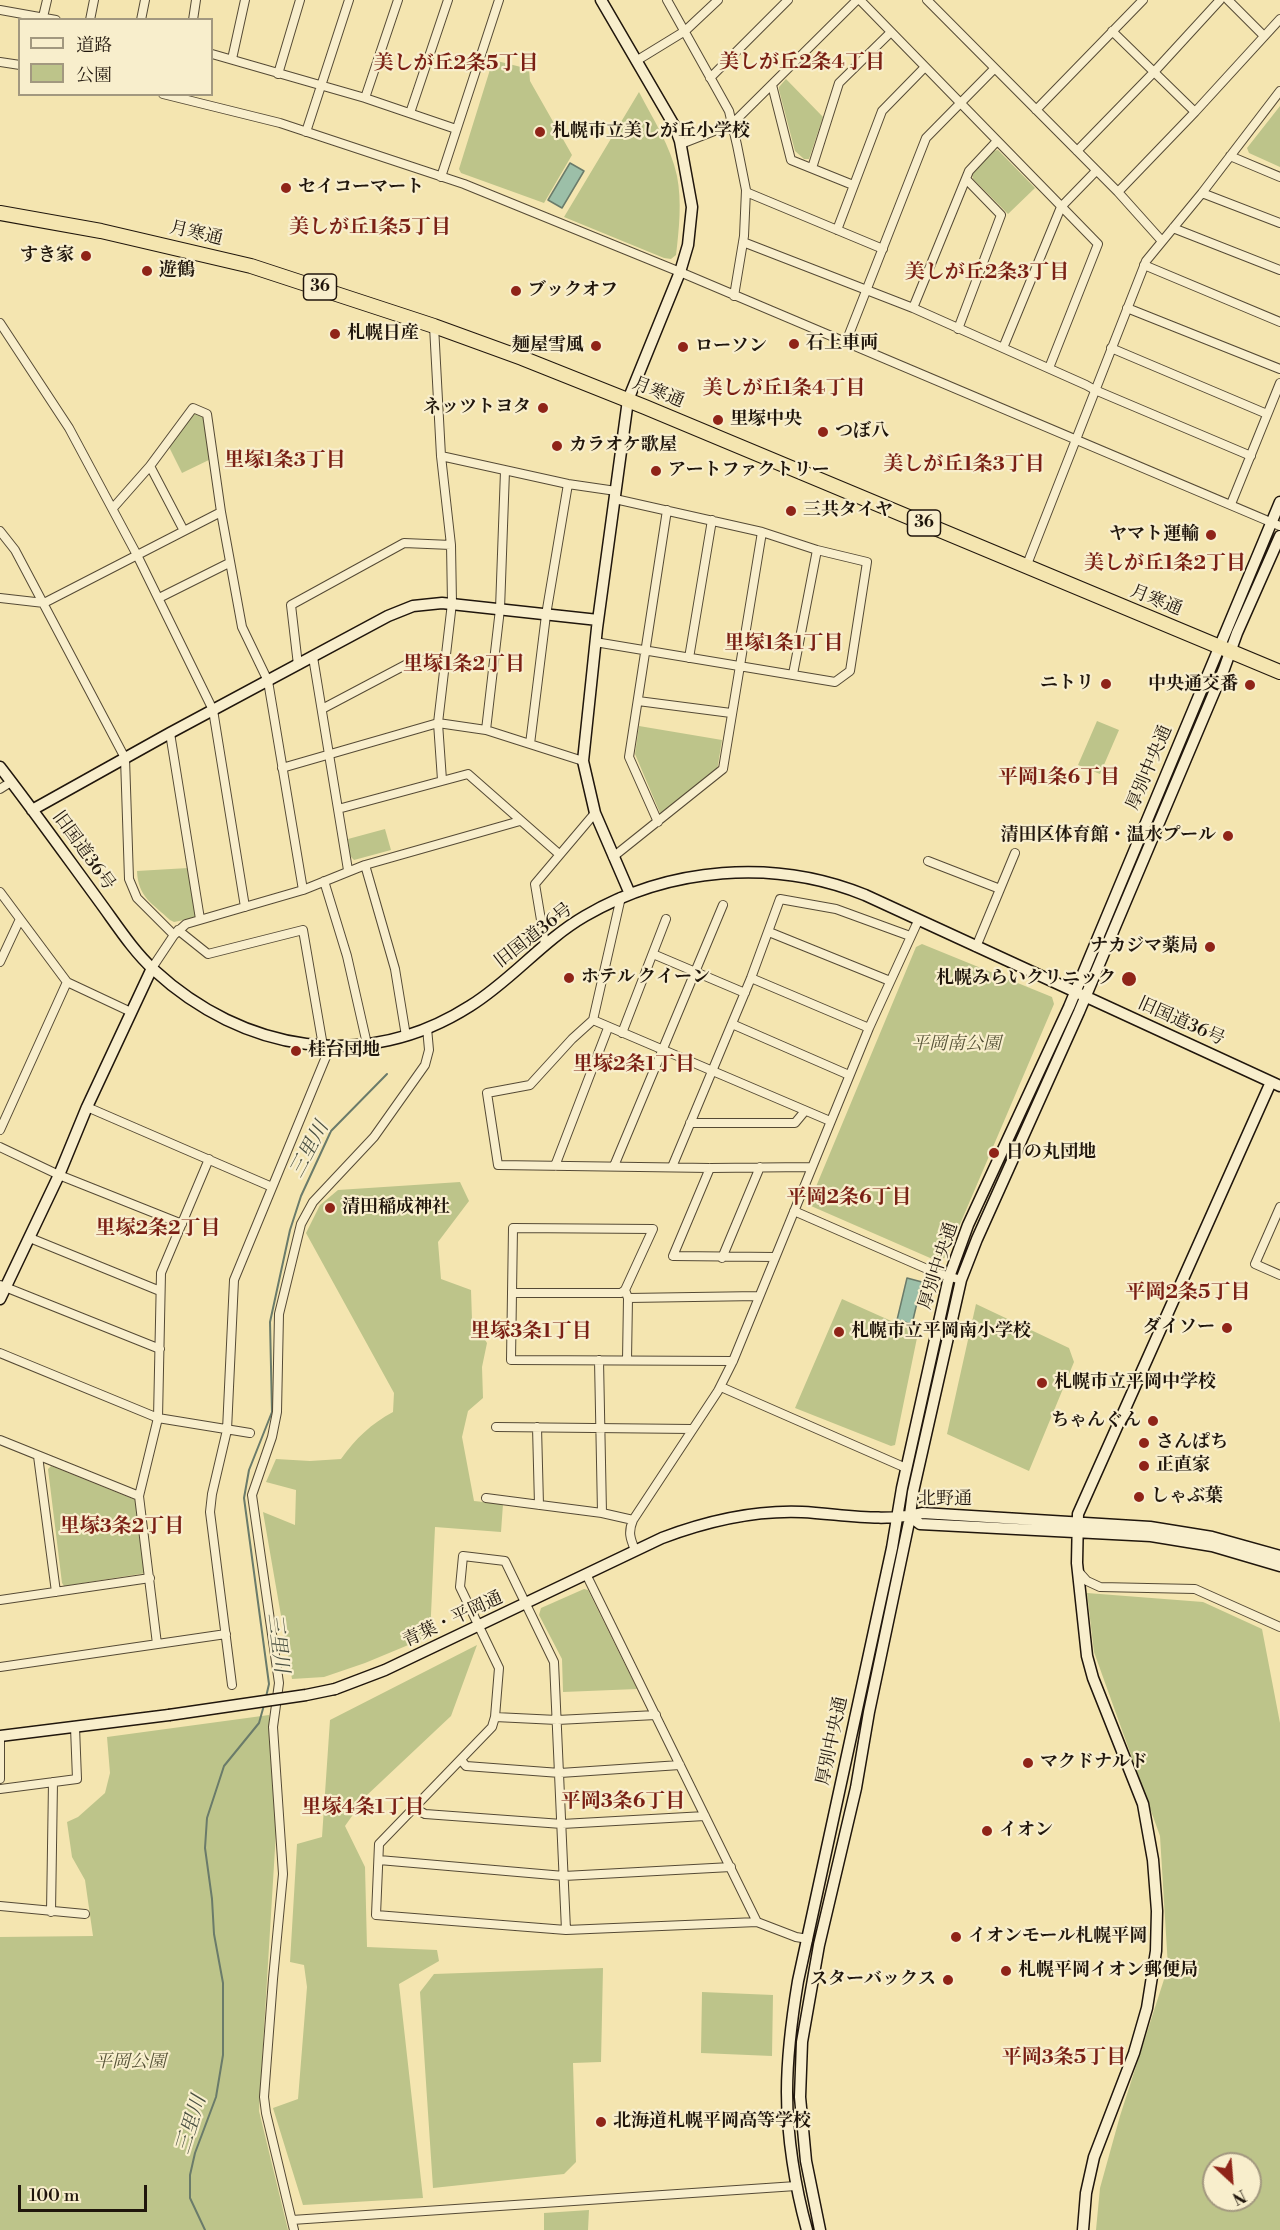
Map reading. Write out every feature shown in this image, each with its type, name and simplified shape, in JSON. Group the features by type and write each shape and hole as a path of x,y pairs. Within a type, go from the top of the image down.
{"highway":[{"name":"月寒通","path":"0,213 101,231 251,266 434,326 628,400 1280,672"}],"street":[{"path":"43,17 47,0"},
{"path":"90,18 94,0"},
{"path":"141,18 145,0"},
{"path":"193,18 196,0"},
{"path":"232,59 245,0"},
{"path":"278,74 300,0"},
{"path":"306,132 349,0"},
{"path":"365,98 398,0"},
{"path":"410,113 448,0"},
{"path":"441,177 499,0"},
{"path":"601,0 675,127 681,144 692,207 688,245 680,272 628,400 595,642 583,761 595,813 626,896 593,1020 572,1038 530,1085 487,1093 498,1165 811,1167"},
{"path":"667,0 729,111 732,124 746,192 743,242 734,296"},
{"path":"636,61 685,31 718,0"},
{"path":"710,78 788,0"},
{"path":"681,144 732,124 858,0 1098,244 1049,368"},
{"path":"927,0 1118,192 1161,240"},
{"path":"1036,110 1143,0"},
{"path":"1077,151 1220,0"},
{"path":"1228,0 1264,36"},
{"path":"0,10 47,18"},
{"path":"1118,192 1280,19"},
{"path":"1112,31 1195,112"},
{"path":"812,168 839,83 891,32"},
{"path":"213,54 365,98 456,129"},
{"path":"0,62 18,65"},
{"path":"837,230 882,111 925,68"},
{"path":"846,342 926,138 994,69"},
{"path":"772,85 791,160 853,185"},
{"path":"1026,567 1144,265 1161,240 1202,193 1280,91"},
{"path":"171,96 280,123 464,184 680,272 1276,524"},
{"path":"913,308 969,171 997,141"},
{"path":"1230,156 1280,177"},
{"path":"1004,348 1061,207 1096,171"},
{"path":"958,329 1001,215 966,179"},
{"path":"746,192 883,249"},
{"path":"1202,193 1280,223"},
{"path":"1173,228 1280,270"},
{"path":"743,242 913,308 1095,390 1251,456"},
{"path":"1144,265 1280,322"},
{"path":"1127,309 1280,369"},
{"path":"0,323 69,428 159,598 213,711 245,907"},
{"path":"434,326 441,456 451,545 452,603 438,723 442,780"},
{"path":"1111,348 1268,414"},
{"path":"1231,504 1280,383"},
{"path":"112,508 150,466 193,408 207,414 229,563 242,627 268,681 303,890"},
{"path":"441,456 616,495 667,510 762,532 867,562 850,671 835,682 595,642"},
{"path":"150,466 184,531"},
{"path":"486,730 500,609 506,471"},
{"path":"530,744 546,615 567,483"},
{"name":"厚別中央通","path":"820,2230 806,2168 800,2097 802,2042 819,1945 856,1788 868,1712 919,1464 961,1280 976,1239 1225,649 1276,524 1280,502"},
{"path":"658,822 629,757 667,510"},
{"path":"0,598 44,603 221,512"},
{"path":"689,658 712,520"},
{"path":"0,531 15,550 125,758 129,879 137,898 176,932 208,954 303,930 327,1047 234,1280 227,1430 210,1512 232,1685"},
{"path":"613,857 723,769 762,532"},
{"name":"厚別中央通","path":"1225,649 1280,536"},
{"path":"298,665 291,605 404,543 451,545"},
{"path":"793,674 817,549"},
{"path":"159,598 229,563"},
{"path":"32,810 388,616 413,606 452,603 598,620"},
{"path":"313,657 348,870"},
{"path":"322,709 411,662 446,658"},
{"path":"638,701 731,713"},
{"path":"282,768 438,723 486,730 583,761"},
{"path":"170,733 200,919"},
{"name":"旧国道36号","path":"0,766 152,968 188,998 231,1022 261,1034 327,1047 367,1044 406,1036 454,1016 490,993 545,944 585,916 626,896 688,877 732,872 770,873 807,877 865,895 1276,1084"},
{"path":"338,809 468,774 559,854"},
{"path":"0,789 11,782"},
{"path":"545,944 535,884 595,813"},
{"path":"0,1299 3,1286 30,1238 87,1107 152,968 176,932 186,924 303,890 348,870 520,821"},
{"path":"976,947 1015,853"},
{"path":"928,861 1000,889"},
{"path":"365,865 395,969 406,1036"},
{"path":"324,881 347,956 367,1044"},
{"path":"0,892 67,982 131,1012"},
{"path":"672,1167 752,978 780,899 836,909 910,936"},
{"path":"614,1166 723,905"},
{"path":"0,962 20,919"},
{"path":"622,1033 666,919"},
{"path":"635,1550 630,1538 633,1520 721,1387 849,1075 918,921"},
{"path":"769,932 890,981"},
{"path":"653,954 745,993"},
{"path":"752,978 869,1028"},
{"path":"0,1130 67,982"},
{"name":"厚別中央通","path":"807,2230 796,2186 787,2093 790,2032 798,1981 906,1468 949,1276 968,1225 1079,995"},
{"path":"593,1020 830,1121"},
{"path":"732,1024 849,1075"},
{"path":"294,2230 264,2097 283,1874 273,1727 279,1683 252,1495 277,1412 279,1314 301,1224 313,1202 374,1137 425,1065 429,1050 427,1028"},
{"path":"555,1166 608,1028"},
{"path":"1083,2230 1086,2193 1094,2157 1134,2053 1147,2008 1156,1952 1157,1911 1153,1860 1143,1804 1093,1678 1087,1656 1079,1571 1078,1514 1276,1084"},
{"path":"87,1107 272,1187"},
{"path":"690,1123 795,1123 805,1112"},
{"path":"0,1147 59,1175 182,1224"},
{"path":"157,1644 139,1496 158,1418 161,1273 209,1159"},
{"path":"722,1258 760,1167"},
{"path":"710,1168 673,1256 775,1257"},
{"path":"794,1211 961,1280"},
{"path":"1279,1213 1254,1264 1280,1275"},
{"path":"627,1360 627,1294 653,1229 513,1228 511,1360 733,1361"},
{"path":"30,1238 160,1291"},
{"path":"3,1286 160,1349"},
{"path":"512,1293 759,1296"},
{"path":"0,1353 158,1418 250,1433"},
{"path":"599,1360 603,1513"},
{"path":"721,1387 906,1468"},
{"path":"496,1427 692,1429"},
{"path":"537,1427 539,1505"},
{"path":"0,1440 139,1496"},
{"path":"38,1456 56,1592"},
{"path":"486,1498 603,1513 633,1520"},
{"name":"青葉・平岡通","path":"0,1735 169,1715 335,1689 370,1677 635,1550 687,1529 737,1517 786,1512 897,1518 910,1516"},
{"name":"北野通","path":"910,1516 922,1513 1151,1536 1212,1546 1280,1566"},
{"name":"北野通","path":"1077,1527 1150,1527 1212,1537 1280,1556"},
{"path":"566,1930 554,1662 506,1561 463,1556 459,1587 499,1668 495,1717 492,1727 379,1845 376,1915 566,1930 757,1922 796,1937 808,1939"},
{"path":"1079,1571 1087,1581 1100,1587 1195,1589 1280,1627"},
{"path":"586,1574 757,1922"},
{"path":"0,1600 150,1578"},
{"path":"0,1667 226,1634"},
{"path":"495,1717 557,1720 656,1714"},
{"path":"0,1789 77,1779 75,1726"},
{"path":"0,1735 0,1779"},
{"path":"461,1760 466,1766 560,1773 680,1765"},
{"path":"51,1912 52,1782"},
{"path":"414,1808 425,1814 562,1824 705,1816"},
{"path":"379,1860 564,1876 731,1867"},
{"path":"0,1906 85,1914"},
{"path":"292,2220 796,2186"}],"green space":[{"path":"493,60 529,69 530,81 572,155 544,203 461,173 459,169"},
{"path":"786,79 823,117 809,159 804,159 795,151 779,90"},
{"path":"639,92 666,144 677,176 679,225 676,255 671,259 564,217"},
{"path":"1280,106 1280,167 1249,153 1247,148"},
{"path":"998,150 1035,188 1008,214 973,179 972,174 993,151"},
{"path":"193,408 207,414 213,458 182,473 167,443"},
{"path":"1097,721 1119,730 1100,774 1078,765"},
{"path":"639,726 722,740 717,771 660,813 635,754"},
{"path":"385,829 391,850 354,860 350,856 348,839"},
{"path":"188,868 196,914 194,918 174,922 152,904 143,893 137,871"},
{"name":"平岡南公園","path":"922,944 1052,997 1054,1004 946,1257 937,1261 811,1206 810,1201 916,947"},
{"path":"460,1182 469,1201 438,1242 441,1279 471,1290 472,1320 487,1343 482,1367 483,1398 468,1411 462,1437 474,1501 503,1504 501,1532 435,1527 430,1636 324,1677 292,1679 263,1512 295,1525 296,1490 266,1482 276,1459 310,1461 341,1459 364,1432 393,1412 394,1393 306,1233 320,1205 338,1190"},
{"path":"842,1299 918,1333 895,1445 891,1446 795,1408"},
{"path":"976,1304 1069,1348 1074,1362 1029,1471 947,1434"},
{"path":"51,1466 138,1501 146,1573 64,1586 48,1469"},
{"path":"584,1589 588,1590 637,1689 563,1692 562,1659 539,1615 541,1608"},
{"path":"1087,1593 1203,1602 1262,1629 1280,1723 1280,2230 1096,2230 1100,2188 1120,2116 1168,1967 1160,1836 1094,1652"},
{"path":"477,1645 451,1716 366,1796 345,1826 365,1867 367,1947 437,1950 439,1961 399,1984 423,2198 303,2205 273,2108 298,2099 307,1987 304,1965 290,1962 297,1844 322,1837 330,1720"},
{"name":"平岡公園","path":"269,1715 276,1832 259,2111 288,2230 0,2230 0,1937 93,1936 85,1880 72,1857 67,1822 78,1817 105,1793 110,1773 107,1737"},
{"path":"603,1968 601,2062 573,2063 576,2162 564,2174 433,2188 420,1992 434,1974"},
{"path":"702,1992 773,1995 772,2056 701,2053"},
{"path":"589,2210 588,2230 544,2230 544,2213"}],"shaded area":[{"path":"570,163 584,171 562,208 548,200"},
{"path":"907,1278 922,1282 912,1324 897,1320"}],"waterway":[{"name":"三里川","path":"266,1697 269,1684 244,1498 249,1470 272,1412 270,1322 290,1230 301,1196 331,1131 387,1074"},
{"name":"三里川","path":"205,2230 190,2198 190,2175 195,2153 216,2097 223,2055 223,1983 214,1934 205,1848 207,1818 224,1766 259,1723 264,1705"}],"place":[{"name":"札幌市立美しが丘小学校","path":"540,132"},
{"name":"セイコーマート","path":"286,188"},
{"name":"すき家","path":"86,256"},
{"name":"遊鶴","path":"147,271"},
{"name":"ブックオフ","path":"516,291"},
{"name":"札幌日産","path":"335,334"},
{"name":"石上車両","path":"794,344"},
{"name":"麺屋雪風","path":"596,346"},
{"name":"ローソン","path":"683,347"},
{"name":"ネッツトヨタ","path":"543,408"},
{"name":"里塚中央","path":"718,420"},
{"name":"つぼ八","path":"823,432"},
{"name":"カラオケ歌屋","path":"557,446"},
{"name":"アートファクトリー","path":"656,471"},
{"name":"三共タイヤ","path":"791,511"},
{"name":"ヤマト運輸","path":"1211,535"},
{"name":"ニトリ","path":"1106,684"},
{"name":"中央通交番","path":"1250,685"},
{"name":"清田区体育館・温水プール","path":"1228,836"},
{"name":"ナカジマ薬局","path":"1210,947"},
{"name":"ホテル クイーン","path":"569,978"},
{"name":"札幌みらいクリニック","path":"1129,979"},
{"name":"桂台団地","path":"296,1051"},
{"name":"日の丸団地","path":"994,1153"},
{"name":"清田稲成神社","path":"330,1208"},
{"name":"ダイソー","path":"1227,1328"},
{"name":"札幌市立平岡南小学校","path":"839,1332"},
{"name":"札幌市立平岡中学校","path":"1042,1383"},
{"name":"ちゃんぐん","path":"1153,1421"},
{"name":"さんぱち","path":"1144,1443"},
{"name":"正直家","path":"1144,1466"},
{"name":"しゃぶ葉","path":"1139,1497"},
{"name":"マクドナルド","path":"1028,1763"},
{"name":"イオン","path":"987,1831"},
{"name":"イオンモール札幌平岡","path":"956,1937"},
{"name":"札幌平岡イオン郵便局","path":"1006,1971"},
{"name":"スターバックス","path":"948,1980"},
{"name":"北海道札幌平岡高等学校","path":"601,2122"}],"district":[{"name":"美しが丘2条4丁目","path":"802,63"},
{"name":"美しが丘2条5丁目","path":"456,64"},
{"name":"美しが丘1条5丁目","path":"370,228"},
{"name":"美しが丘2条3丁目","path":"987,273"},
{"name":"美しが丘1条4丁目","path":"784,389"},
{"name":"里塚1条3丁目","path":"285,461"},
{"name":"美しが丘1条3丁目","path":"964,465"},
{"name":"美しが丘1条2丁目","path":"1165,564"},
{"name":"里塚1条1丁目","path":"784,644"},
{"name":"里塚1条2丁目","path":"464,665"},
{"name":"平岡1条6丁目","path":"1059,778"},
{"name":"里塚2条1丁目","path":"634,1065"},
{"name":"平岡2条6丁目","path":"849,1198"},
{"name":"里塚2条2丁目","path":"158,1229"},
{"name":"平岡2条5丁目","path":"1188,1293"},
{"name":"里塚3条1丁目","path":"531,1332"},
{"name":"里塚3条2丁目","path":"122,1527"},
{"name":"平岡3条6丁目","path":"623,1802"},
{"name":"里塚4条1丁目","path":"363,1808"},
{"name":"平岡3条5丁目","path":"1064,2058"}]}
